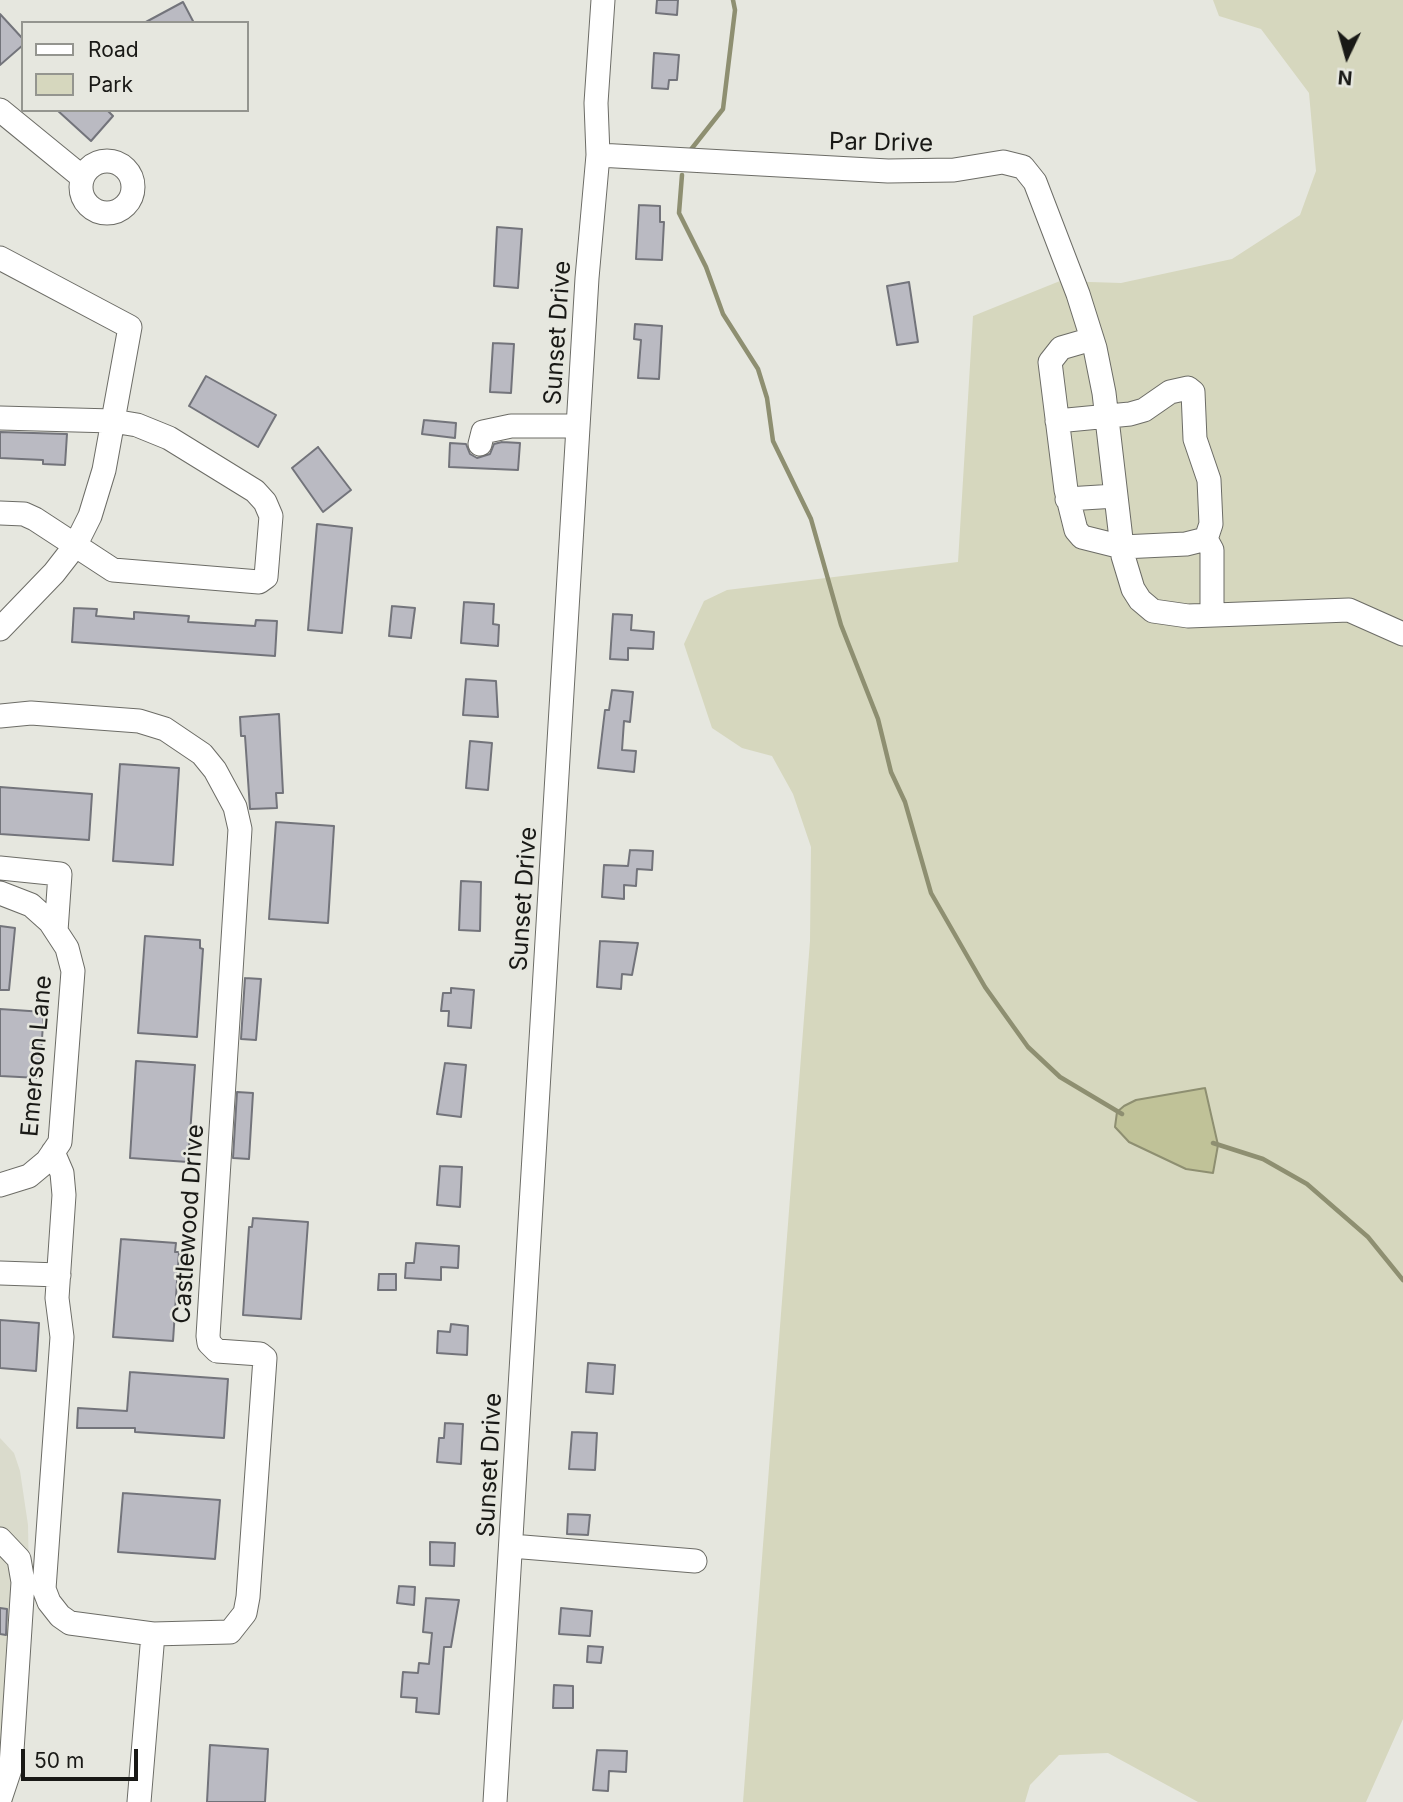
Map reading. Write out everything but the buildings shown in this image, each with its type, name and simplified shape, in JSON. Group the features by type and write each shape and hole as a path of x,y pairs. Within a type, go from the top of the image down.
{"street":[{"name":"Sunset Drive","path":"495,1802 587,278 598,155 596,103 603,0"},
{"path":"0,110 82,177"},
{"name":"Par Drive","path":"598,155 888,171 954,170 1003,162 1023,167 1035,182 1078,294 1092,339"},
{"path":"0,258 130,327 99,489 90,516 75,546 38,591 0,629"},
{"path":"1206,539 1186,544 1122,547 1082,537 1076,530 1067,499 1050,362 1061,348 1092,339 1107,417 1122,547 1133,589 1153,611 1188,616 1349,610 1403,634"},
{"path":"1057,421 1107,417 1144,410 1180,388 1188,388 1193,392 1195,439 1209,480 1211,524 1206,539 1212,550 1212,614"},
{"path":"0,418 113,421 137,425 169,438 255,491 265,502 271,516 266,577 259,582 113,570 24,514 0,513"},
{"path":"480,444 483,432 511,426 578,426"},
{"path":"1067,499 1115,496"},
{"name":"Castlewood Drive","path":"0,700 31,713"},
{"name":"Castlewood Drive","path":"0,716 31,713 139,721 176,735 202,754 215,770 235,807 240,830 208,1336 209,1343 217,1351 260,1354 265,1357 247,1597 245,1613 230,1632 153,1634"},
{"path":"0,868 60,874 57,931"},
{"name":"Emerson Lane","path":"0,893 31,905 57,931 67,948 73,971 61,1142 29,1176 0,1185"},
{"path":"53,1152 62,1173 64,1195 57,1298 62,1337 44,1589 54,1609 70,1623 153,1634 139,1802"},
{"path":"0,1273 59,1275"},
{"path":"0,1539 19,1559 23,1582 11,1766 0,1799"},
{"path":"511,1546 695,1561"}],"shaded area":[{"path":"1205,1088 1218,1145 1213,1173 1186,1169 1129,1142 1115,1127 1117,1112 1136,1100"},
{"path":"0,1438 14,1453 20,1471 28,1525 29,1581 13,1802 0,1802"}],"green space":[{"path":"1213,0 1403,0 1403,1719 1366,1802 1198,1802 1108,1753 1059,1755 1030,1785 1025,1802 743,1802 810,941 811,847 793,794 772,756 742,748 712,728 684,644 704,601 727,590 958,562 973,316 1060,281 1121,283 1232,259 1300,215 1316,171 1309,93 1261,29 1219,16"}],"waterway":[{"path":"689,152 723,109 735,10 733,0"},
{"path":"682,175 679,213 706,267 723,314 758,369 767,398 773,441 811,519 841,625 878,719 891,772 905,802 931,893 985,987 1028,1047 1060,1077 1122,1114"},
{"path":"1213,1143 1263,1159 1307,1184 1368,1237 1403,1280"}]}
